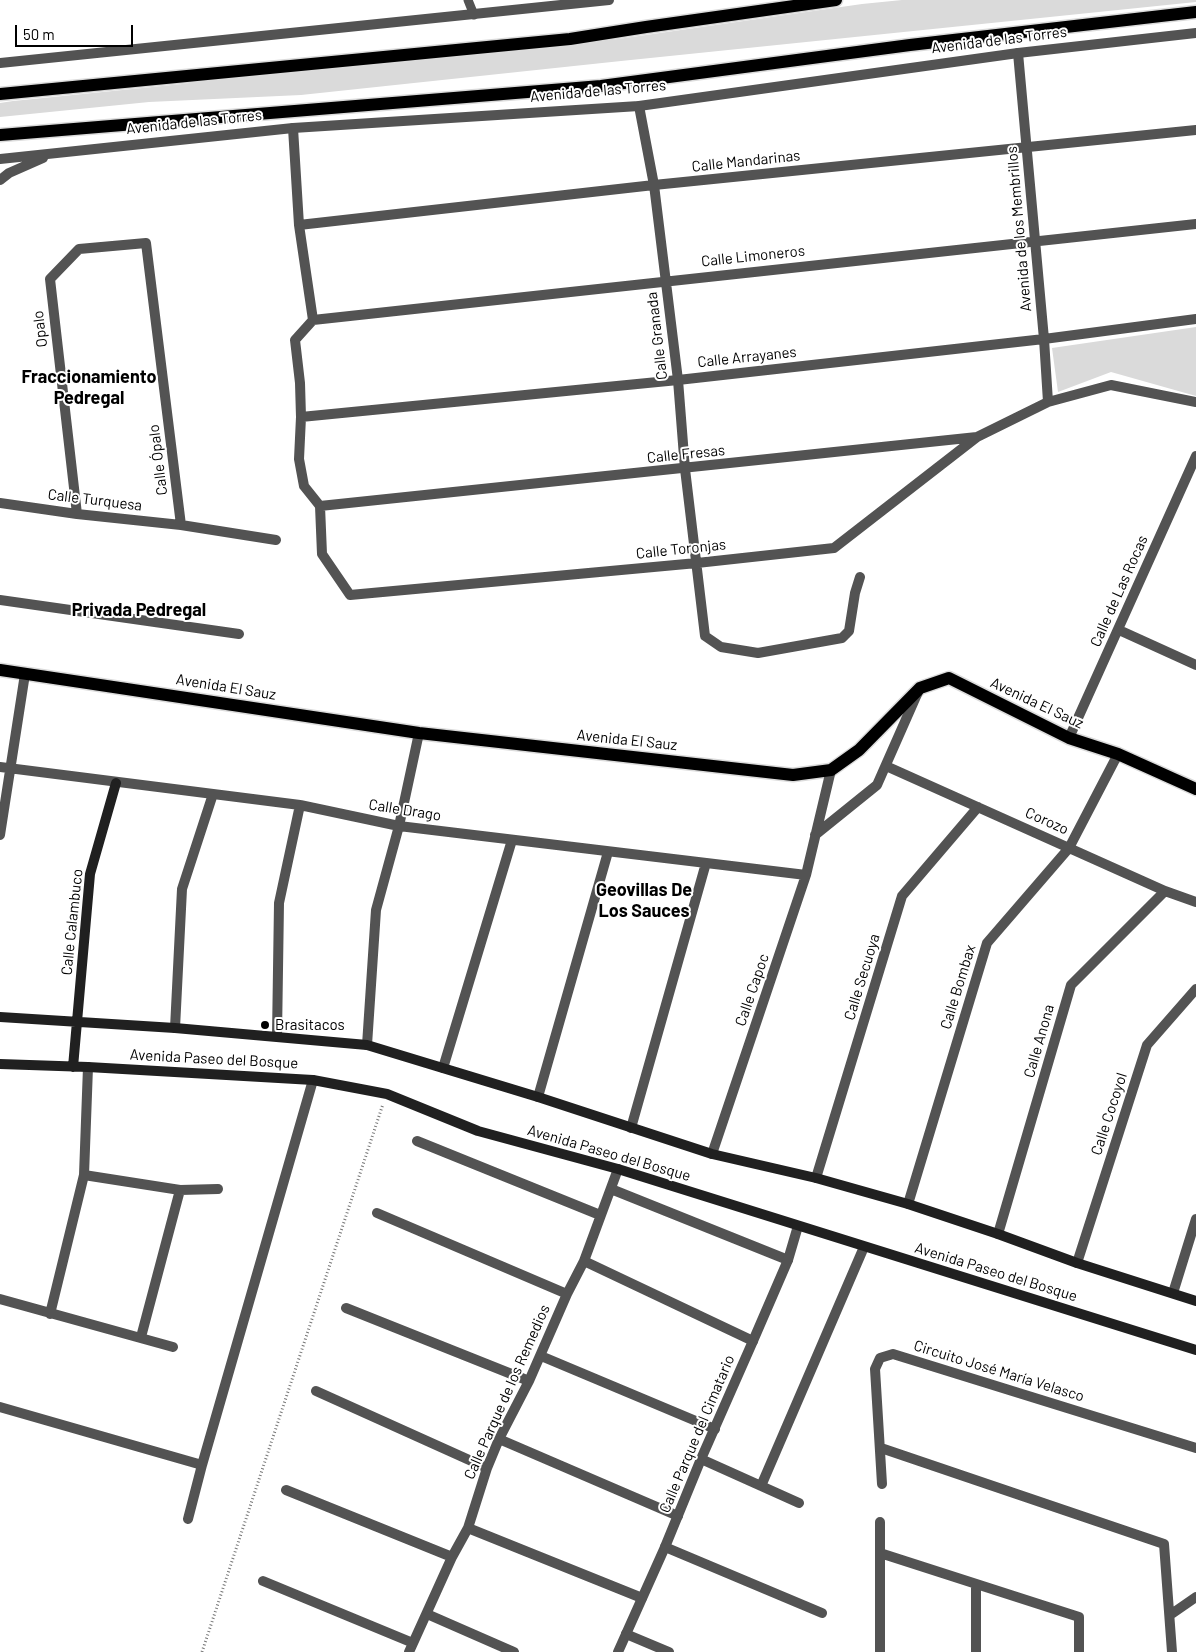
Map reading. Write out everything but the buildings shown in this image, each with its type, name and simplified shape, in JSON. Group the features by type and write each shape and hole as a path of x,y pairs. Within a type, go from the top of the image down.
{"main road":[{"path":"0,94 570,39 836,0"},
{"name":"Avenida de las Torres","path":"0,136 601,86 910,44 1196,12"},
{"name":"Avenida El Sauz","path":"0,670 420,733 793,775 831,770 859,750 920,688 949,678 1069,738 1118,754 1196,789"},
{"name":"Calle Calambuco","path":"73,1067 90,874 116,783"},
{"name":"Avenida Paseo del Bosque","path":"0,1017 175,1028 367,1045 712,1154 816,1178 908,1204 998,1234 1076,1263 1196,1301"},
{"name":"Avenida Paseo del Bosque","path":"0,1067 88,1067 313,1080 386,1094 478,1131 618,1169 1196,1350"}],"street":[{"path":"0,64 609,0"},
{"name":"Avenida de las Torres","path":"0,159 293,128 639,106 1018,53 1196,33"},
{"name":"Avenida de los Membrillos","path":"1018,53 1048,402"},
{"name":"Calle Granada","path":"639,106 654,186 666,281 678,380 685,469 705,636 721,647 758,653 842,638 849,631 855,593 860,577"},
{"path":"293,128 299,225 312,320 295,340 300,383 299,459 304,486 320,506"},
{"name":"Calle Mandarinas","path":"299,225 1196,130"},
{"path":"0,180 52,154"},
{"name":"Calle Limoneros","path":"312,320 1196,224"},
{"name":"Opalo","path":"77,514 50,279 78,249 146,243"},
{"name":"Calle Ópalo","path":"146,243 181,525"},
{"name":"Calle Arrayanes","path":"301,417 678,380 1196,319"},
{"name":"Calle Fresas","path":"320,506 977,438 1048,402 1111,385 1196,402"},
{"name":"Calle Toronjas","path":"320,506 322,554 350,595 697,563 834,548 977,438"},
{"name":"Calle de Las Rocas","path":"1069,738 1196,456"},
{"name":"Calle Turquesa","path":"0,503 77,514 181,525 276,540"},
{"path":"0,600 239,634"},
{"path":"1118,630 1196,665"},
{"path":"0,828 5,768 25,674"},
{"path":"815,835 877,785 920,688"},
{"path":"367,1045 376,910 399,826 420,733"},
{"name":"Calle Bombax","path":"908,1204 987,943 1069,848 1118,754"},
{"name":"Corozo","path":"886,766 1165,891 1196,902"},
{"name":"Calle Drago","path":"5,768 300,805 399,826 806,875"},
{"name":"Calle Capoc","path":"712,1154 806,875 831,770"},
{"path":"175,1028 182,889 213,794"},
{"path":"277,1036 279,903 300,805"},
{"name":"Calle Secuoya","path":"816,1178 902,896 978,807"},
{"path":"444,1068 512,840"},
{"path":"538,1098 608,852"},
{"path":"631,1128 706,863"},
{"name":"Calle Anona","path":"998,1234 1071,984 1165,891"},
{"name":"Calle Cocoyol","path":"1076,1263 1147,1045 1196,989"},
{"path":"50,1314 84,1175 88,1067"},
{"path":"188,1520 202,1465 313,1080"},
{"path":"417,1141 600,1215"},
{"name":"Calle Parque de los Remedios","path":"411,1648 452,1557 468,1528 500,1439 542,1356 567,1294 584,1261 618,1169"},
{"path":"84,1175 180,1190 218,1189"},
{"path":"611,1189 788,1260"},
{"path":"141,1338 180,1190"},
{"path":"376,1213 567,1294"},
{"path":"1173,1293 1196,1220"},
{"name":"Calle Parque del Cimatario","path":"618,1652 788,1260 798,1226"},
{"path":"761,1486 864,1247"},
{"path":"584,1261 753,1341"},
{"path":"0,1299 173,1347"},
{"path":"346,1308 529,1381"},
{"name":"Circuito José María Velasco","path":"882,1484 875,1368 880,1358 893,1354 1196,1448"},
{"path":"542,1356 715,1430"},
{"path":"316,1391 488,1468"},
{"path":"0,1407 202,1465"},
{"path":"500,1439 678,1516"},
{"path":"881,1448 1164,1544 1172,1652"},
{"path":"701,1459 799,1503"},
{"path":"286,1490 452,1557"},
{"path":"880,1522 880,1652"},
{"path":"468,1528 642,1598"},
{"path":"665,1547 822,1613"},
{"path":"880,1553 1079,1616 1079,1652"},
{"path":"263,1581 411,1648"},
{"path":"976,1584 976,1652"},
{"path":"1170,1615 1196,1597"},
{"path":"427,1614 514,1652"},
{"path":"626,1634 669,1652"}],"lane":[{"path":"468,0 474,15"}],"path":[{"path":"202,1652 386,1094"}],"shaded area":[{"path":"902,0 1196,0 1196,2 301,95 149,102 0,117 0,103 13,101 182,84 303,67 618,39"},
{"path":"1196,327 1196,396 1111,372 1058,392 1052,348"}],"place":[{"name":"Brasitacos","path":"265,1025"}],"district":[{"name":"Fraccionamiento Pedregal","path":"89,387"},
{"name":"Privada Pedregal","path":"139,610"},
{"name":"Geovillas De Los Sauces","path":"644,900"}]}
